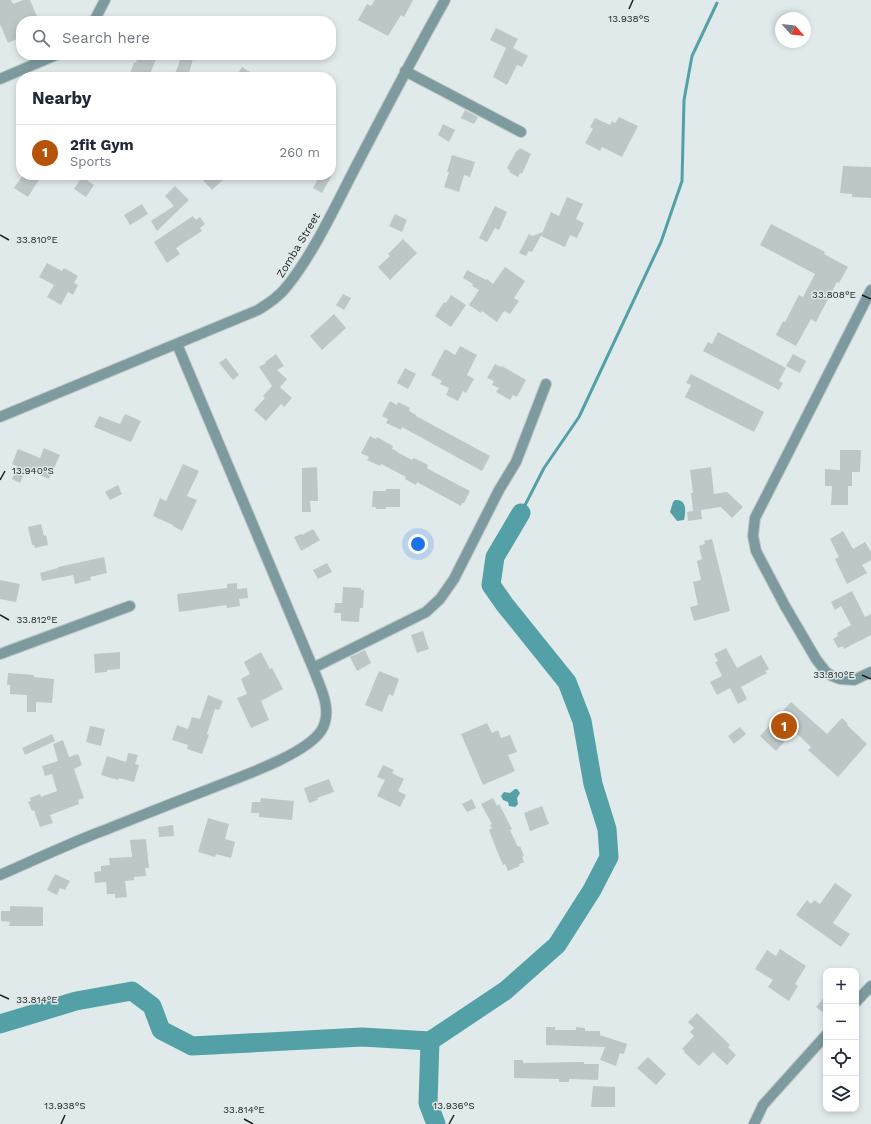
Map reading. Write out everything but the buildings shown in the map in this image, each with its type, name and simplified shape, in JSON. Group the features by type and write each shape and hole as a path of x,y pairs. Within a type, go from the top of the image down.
{"street":[{"path":"97,16 105,0"},
{"name":"Zomba Street","path":"0,417 258,310 274,299 288,286 333,210 405,71 445,0"},
{"path":"16,72 44,60"},
{"path":"405,71 521,132"},
{"path":"0,79 16,72"},
{"path":"871,290 755,518 752,536 756,551 785,606 816,659 826,672 832,676 847,680 861,678 871,672"},
{"path":"0,875 95,834 263,767 298,751 317,736 325,723 327,716 324,699 313,668 176,344"},
{"path":"313,668 426,612 440,599 454,579 499,490 516,462 546,384"},
{"path":"0,654 130,606"},
{"path":"859,999 871,986"},
{"path":"754,1124 764,1105 823,1038"}],"water":[{"path":"675,500 682,501 685,506 684,520 677,521 670,512"},
{"path":"517,789 520,793 517,798 518,804 515,807 509,806 508,802 503,800 501,796 504,792 510,793"}],"waterway":[{"path":"521,513 544,468 579,417 661,242 682,181 684,100 692,56 717,3"},
{"path":"0,1024 76,1001 132,991 152,1006 161,1030 192,1046 362,1037 430,1041 505,991 557,945 592,890 609,857 607,829 593,784 582,721 567,682 505,605 491,585 495,557 521,513"},
{"path":"430,1041 428,1103 436,1124"}],"place":[{"name":"2fit Gym","path":"784,726"}]}
